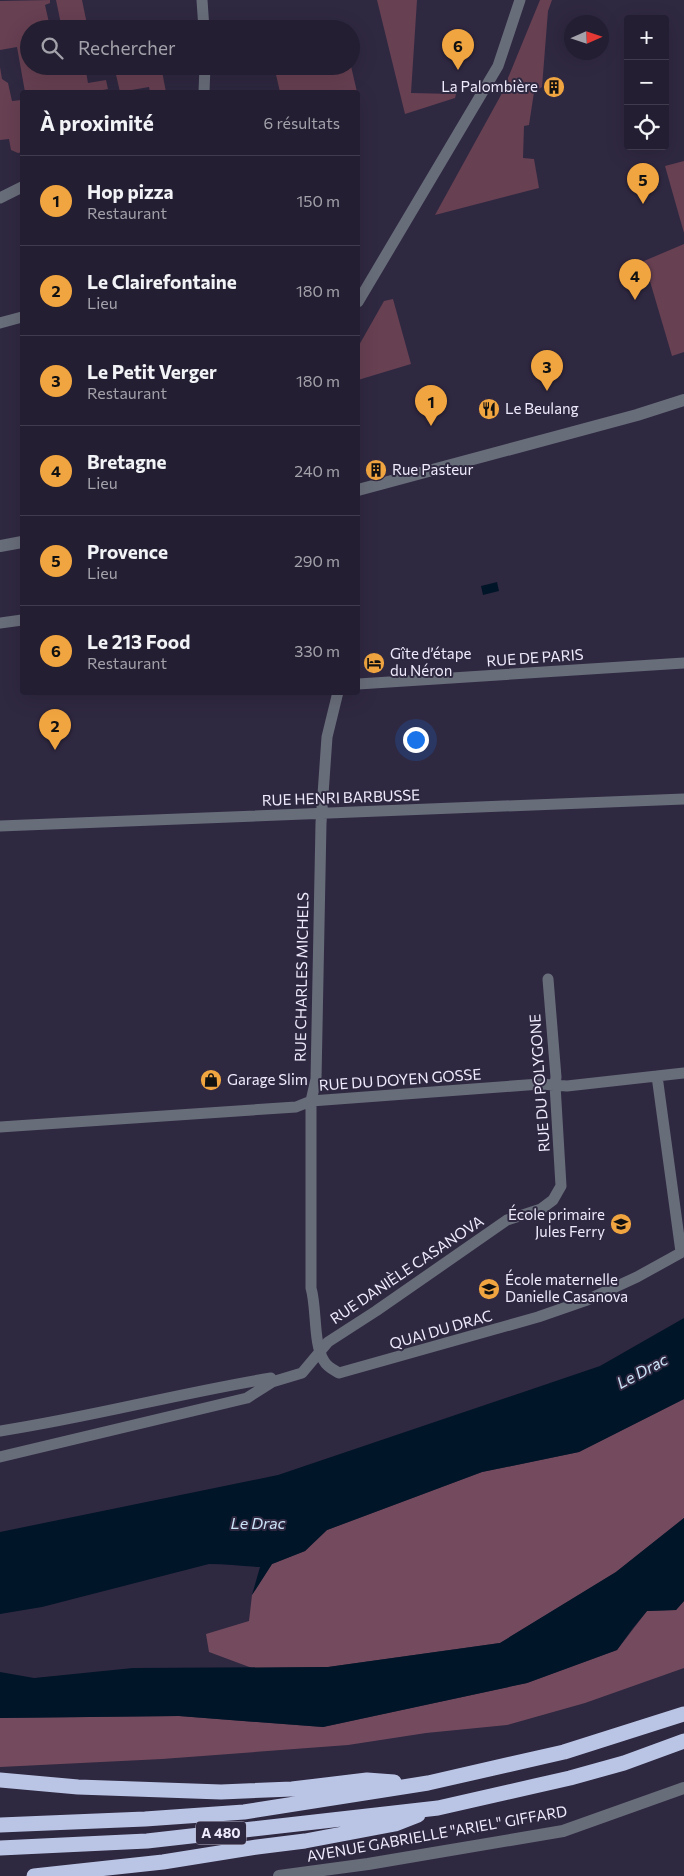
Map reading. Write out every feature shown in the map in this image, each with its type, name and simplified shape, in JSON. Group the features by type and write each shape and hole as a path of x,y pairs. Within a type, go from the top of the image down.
{"highway":[{"name":"A 480","path":"0,1825 144,1819 244,1812 428,1783 564,1752 684,1714"},
{"name":"A 480","path":"0,1848 147,1841 438,1808 570,1778 684,1742"},
{"path":"0,1780 78,1787 221,1792 292,1789 367,1780 428,1783"},
{"path":"34,1876 163,1862 257,1846 305,1842 395,1824 438,1808"}],"street":[{"path":"202,0 203,20"},
{"path":"360,299 498,66 520,0"},
{"path":"204,90 205,75"},
{"path":"0,198 20,189"},
{"path":"0,323 20,318"},
{"path":"360,489 563,436 684,400"},
{"path":"0,546 20,542"},
{"path":"0,623 20,620"},
{"name":"RUE DE PARIS","path":"360,684 684,663"},
{"name":"RUE CHARLES MICHELS","path":"320,1352 315,1301 311,1288 311,1102 316,1079 318,909 322,814 328,737 337,695"},
{"name":"RUE HENRI BARBUSSE","path":"0,826 684,799"},
{"name":"RUE DU POLYGONE","path":"548,979 556,1077 561,1186"},
{"name":"RUE DU DOYEN GOSSE","path":"0,1127 296,1107 311,1102 540,1084 567,1086 684,1073"},
{"path":"657,1076 682,1252"},
{"name":"RUE DANIÈLE CASANOVA","path":"320,1352 328,1342 376,1312 507,1220 542,1209 553,1200 561,1186"},
{"name":"QUAI DU DRAC","path":"320,1352 324,1362 339,1373 386,1361 538,1317 587,1300 637,1277 682,1252"},
{"path":"0,1457 248,1398 272,1382 302,1373 320,1352"},
{"path":"0,1431 181,1396 212,1388 271,1378 272,1382"},
{"name":"AVENUE GABRIELLE \"ARIEL\" GIFFARD","path":"279,1876 368,1864 564,1831 684,1788"}],"shaded area":[{"path":"50,0 50,3 45,5 48,20 20,20 20,64 17,47 0,50 0,1"},
{"path":"56,0 82,0 86,20 60,20"},
{"path":"377,0 417,0 411,93 456,94 455,98 405,114"},
{"path":"540,0 552,0 548,11 542,87 534,92 529,125 524,126 523,158 534,159 539,188 435,215 501,95"},
{"path":"0,67 2,79 8,83 12,101 20,100 20,152 11,150 9,139 0,140"},
{"path":"22,75 87,75 88,83 106,80 108,89 103,90 25,90"},
{"path":"116,75 163,75 166,90 150,90 149,87 120,90"},
{"path":"276,75 353,75 357,90 280,90"},
{"path":"684,161 684,233 665,166"},
{"path":"684,244 684,352 672,356 644,261"},
{"path":"393,299 411,364 360,379 360,343 384,301"},
{"path":"684,1399 684,1518 616,1572 500,1643 328,1667 252,1668 209,1652 206,1634 249,1621 252,1595 272,1564 305,1551 327,1530 482,1472 579,1452"},
{"path":"684,1601 684,1668 585,1703 507,1725 426,1733 348,1745 162,1759 0,1767 0,1718 179,1716 323,1727 527,1683 617,1650 647,1611 676,1610"}],"water":[{"path":"497,582 499,591 483,595 481,586"},
{"name":"Le Drac","path":"684,1318 684,1399 579,1452 482,1472 327,1530 305,1551 272,1564 252,1595 260,1567 209,1564 42,1607 0,1614 0,1532 278,1475 600,1366"},
{"path":"684,1518 684,1601 676,1610 647,1611 617,1650 527,1683 323,1727 179,1716 0,1718 0,1672 34,1678 133,1668 328,1667 500,1643 616,1572"}],"place":[{"name":"Le 213 Food","path":"458,70"},
{"name":"La Palombière","path":"554,87"},
{"name":"Provence","path":"643,204"},
{"name":"Bretagne","path":"635,300"},
{"name":"Le Petit Verger","path":"547,391"},
{"name":"Le Beulang","path":"489,409"},
{"name":"Hop pizza","path":"431,426"},
{"name":"Rue Pasteur","path":"376,470"},
{"name":"Gîte d’étape du Néron","path":"374,663"},
{"name":"Le Clairefontaine","path":"55,750"},
{"name":"Garage Slim","path":"211,1080"},
{"name":"École primaire Jules Ferry","path":"621,1224"},
{"name":"École maternelle Danielle Casanova","path":"489,1289"}]}
